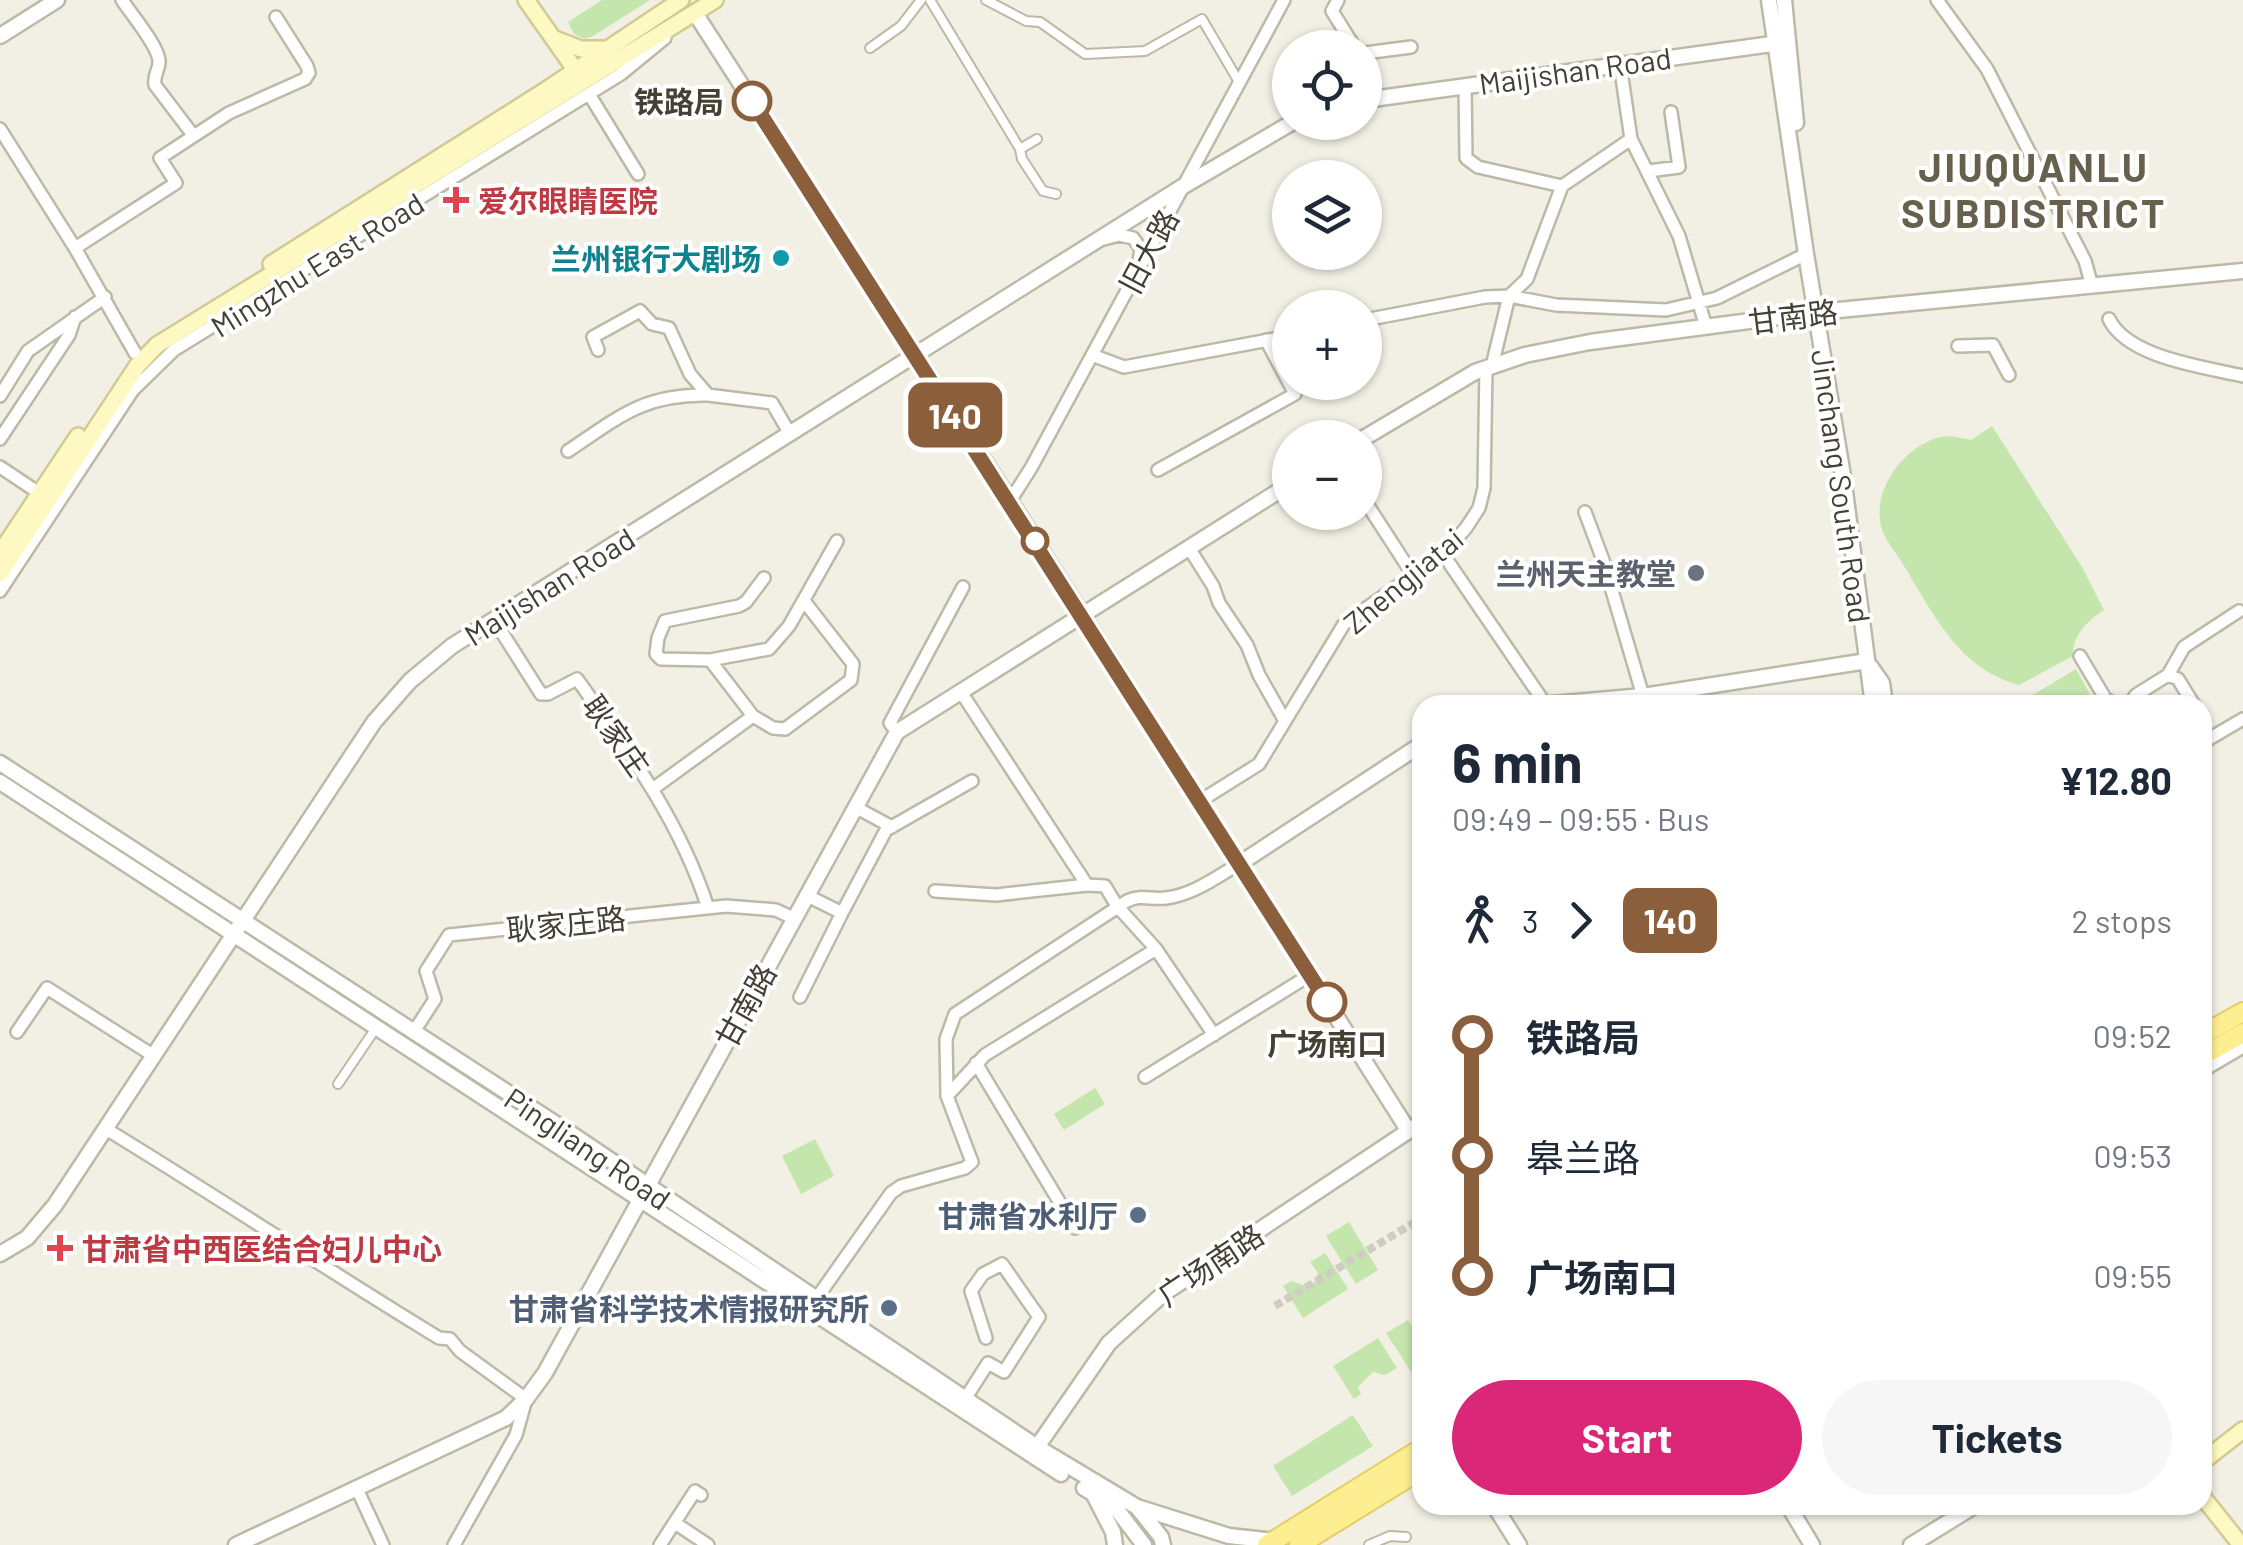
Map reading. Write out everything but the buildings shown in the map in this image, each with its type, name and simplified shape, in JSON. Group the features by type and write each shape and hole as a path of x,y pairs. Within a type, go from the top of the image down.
{"main road":[{"path":"526,0 583,82"},
{"path":"688,4 717,0"},
{"name":"Mingzhu East Road","path":"0,553 135,353 154,337 583,82 606,49 688,4"},
{"name":"Mingzhu East Road","path":"0,574 137,366 158,345 210,322 583,82 688,4"},
{"path":"555,38 581,49 606,49"},
{"path":"2212,1029 2243,1012"},
{"path":"2212,1050 2243,1033"},
{"path":"2212,1454 2243,1430"},
{"path":"2212,1464 2243,1440"},
{"path":"1271,1543 1412,1454"},
{"path":"1300,1545 1412,1475"},
{"path":"2212,1509 2241,1545"}],"street":[{"path":"0,36 34,6 57,0"},
{"path":"122,0 156,50 159,60 153,77 155,85 193,135"},
{"path":"870,48 901,26 921,0"},
{"path":"930,0 1022,158 1044,191 1056,194"},
{"path":"986,0 1026,21 1040,22 1085,54 1145,50 1202,19 1239,82"},
{"name":"旧大路","path":"1010,501 1284,0"},
{"path":"1338,0 1332,11 1344,30"},
{"name":"Jinchang South Road","path":"1769,0 1780,42 1820,278 1818,312"},
{"path":"1937,0 1987,69 2085,261 2092,286"},
{"name":"Jinchang South Road","path":"1788,2 1780,42 1806,254 1845,487 1871,695"},
{"path":"688,4 1010,501 1408,1130"},
{"path":"75,248 176,184 160,158 273,91 305,79 309,74 307,66 276,17"},
{"name":"Maijishan Road","path":"1382,98 1780,42"},
{"path":"1382,51 1410,47"},
{"path":"1620,64 1631,139 1678,236 1706,327"},
{"path":"583,82 638,174"},
{"path":"1465,86 1466,158 1478,167 1562,186 1631,139"},
{"path":"1649,172 1678,167 1671,112"},
{"path":"1216,124 1211,142 1217,153 1230,154 1256,143"},
{"path":"0,129 135,353"},
{"name":"Maijishan Road","path":"0,1254 27,1238 55,1206 374,722 410,681 452,646 1272,134"},
{"path":"1020,149 1036,139"},
{"name":"Zhengjiatai","path":"1200,802 1258,764 1344,624 1443,554 1472,518 1484,488 1489,367 1509,296 1527,279 1562,186"},
{"path":"1086,248 1113,236 1133,238 1141,255 1132,278"},
{"path":"1382,317 1509,296 1611,310 1666,310 1700,304 1806,254"},
{"name":"甘南路","path":"1382,428 1489,367 1590,342 1818,312 2243,271"},
{"path":"0,396 28,351 104,297"},
{"path":"598,350 593,336 640,312 652,324 669,328 690,374 708,396"},
{"path":"0,439 69,335 75,317"},
{"path":"2110,319 2114,329 2141,348 2243,376"},
{"name":"Mingzhu East Road","path":"0,591 132,390 210,322"},
{"path":"1092,356 1124,367 1272,339"},
{"path":"1158,470 1295,394 1266,340"},
{"path":"1958,346 1993,345 2009,375"},
{"path":"568,451 626,412 674,395 772,403 790,434"},
{"path":"0,466 39,493"},
{"name":"甘南路","path":"236,1545 506,1418 526,1399 544,1373 897,732 1272,495"},
{"path":"1585,512 1643,695"},
{"path":"1382,526 1414,574"},
{"path":"764,578 739,606 666,621 656,654 661,659 710,660 769,649 789,626 838,541"},
{"path":"1189,548 1248,645 1284,722"},
{"path":"1443,554 1537,695"},
{"path":"897,732 890,723 963,587"},
{"path":"710,660 753,716 773,728 785,729 851,680 852,664 804,601"},
{"path":"2136,695 2168,676 2184,647 2240,611"},
{"name":"耿家庄","path":"494,620 541,694 577,679 654,788 694,865 708,908"},
{"path":"2080,656 2103,695"},
{"path":"1649,695 1866,661"},
{"name":"Jinchang South Road","path":"1866,661 1882,684 1884,695"},
{"path":"2168,676 2178,679 2188,695"},
{"path":"961,692 1087,886"},
{"path":"654,788 753,716"},
{"path":"2212,737 2243,719"},
{"path":"1144,1545 1115,1507 813,1305 891,1193 901,1186 966,1168 972,1162 946,1096 946,1039 955,1014 1136,896 1165,899 1190,893 1412,751"},
{"name":"Pingliang Road","path":"0,764 413,1033 813,1305 1137,1506 1163,1545"},
{"path":"800,996 886,830 972,781"},
{"name":"Pingliang Road","path":"0,782 376,1028 643,1193"},
{"path":"856,807 892,827"},
{"path":"935,891 996,895 1105,886 1156,950 1214,1035"},
{"path":"806,895 842,914"},
{"name":"耿家庄路","path":"413,1033 435,999 426,971 449,935 708,908 776,910 793,918"},
{"path":"946,1096 984,1055 1156,950"},
{"path":"1146,1077 1310,975"},
{"path":"17,1032 47,988 154,1056"},
{"path":"338,1084 376,1028"},
{"path":"2212,1065 2243,1047"},
{"path":"976,1064 1075,1228"},
{"name":"广场南路","path":"1037,1447 1090,1366 1132,1320 1163,1294 1412,1128"},
{"path":"106,1129 230,1204 362,1292 439,1338 450,1338 460,1351 526,1399 516,1435 454,1545"},
{"path":"965,1399 988,1363 1004,1372 1039,1317 1002,1264 982,1274 971,1291 986,1338"},
{"path":"356,1488 383,1545"},
{"path":"660,1545 695,1491 701,1494"},
{"path":"1094,1494 1113,1532 1114,1545"},
{"path":"1137,1506 1229,1536 1271,1543"},
{"path":"1500,1515 1519,1545"},
{"path":"1794,1515 1812,1545"},
{"path":"1912,1545 1960,1515"},
{"path":"675,1522 708,1545"},
{"path":"1369,1545 1390,1536 1406,1537"}],"green space":[{"path":"602,0 650,0 593,36 584,39 574,34 568,22"},
{"path":"1992,426 2082,567 2104,610 2082,629 2073,656 2019,685 1980,667 1950,638 1881,526 1881,497 1886,484 1915,449 1940,437 1971,440"},
{"path":"2076,669 2090,695 2033,695"},
{"path":"1095,1088 1105,1104 1064,1130 1054,1114"},
{"path":"815,1139 834,1176 801,1194 782,1156"},
{"path":"1349,1222 1378,1270 1356,1284 1326,1236"},
{"path":"1325,1253 1348,1289 1303,1318 1283,1286 1291,1281 1314,1283 1318,1273 1310,1262"},
{"path":"1408,1320 1412,1326 1412,1373 1386,1333"},
{"path":"1378,1338 1397,1368 1385,1375 1373,1372 1358,1387 1361,1394 1354,1399 1333,1366"},
{"path":"1353,1415 1373,1446 1292,1496 1273,1466"}],"tunnel":[{"path":"1275,1306 1412,1224"}],"bus line":[{"name":"140","path":"752,101 1327,1002"}],"place":[{"name":"铁路局","path":"752,101"},
{"name":"爱尔眼睛医院","path":"456,200"},
{"name":"兰州银行大剧场","path":"781,258"},
{"name":"兰州天主教堂","path":"1696,573"},
{"name":"广场南口","path":"1327,1002"},
{"name":"甘肃省水利厅","path":"1138,1215"},
{"name":"甘肃省中西医结合妇儿中心","path":"60,1248"},
{"name":"甘肃省科学技术情报研究所","path":"889,1308"}],"district":[{"name":"JIUQUANLU SUBDISTRICT","path":"2034,189"}]}
